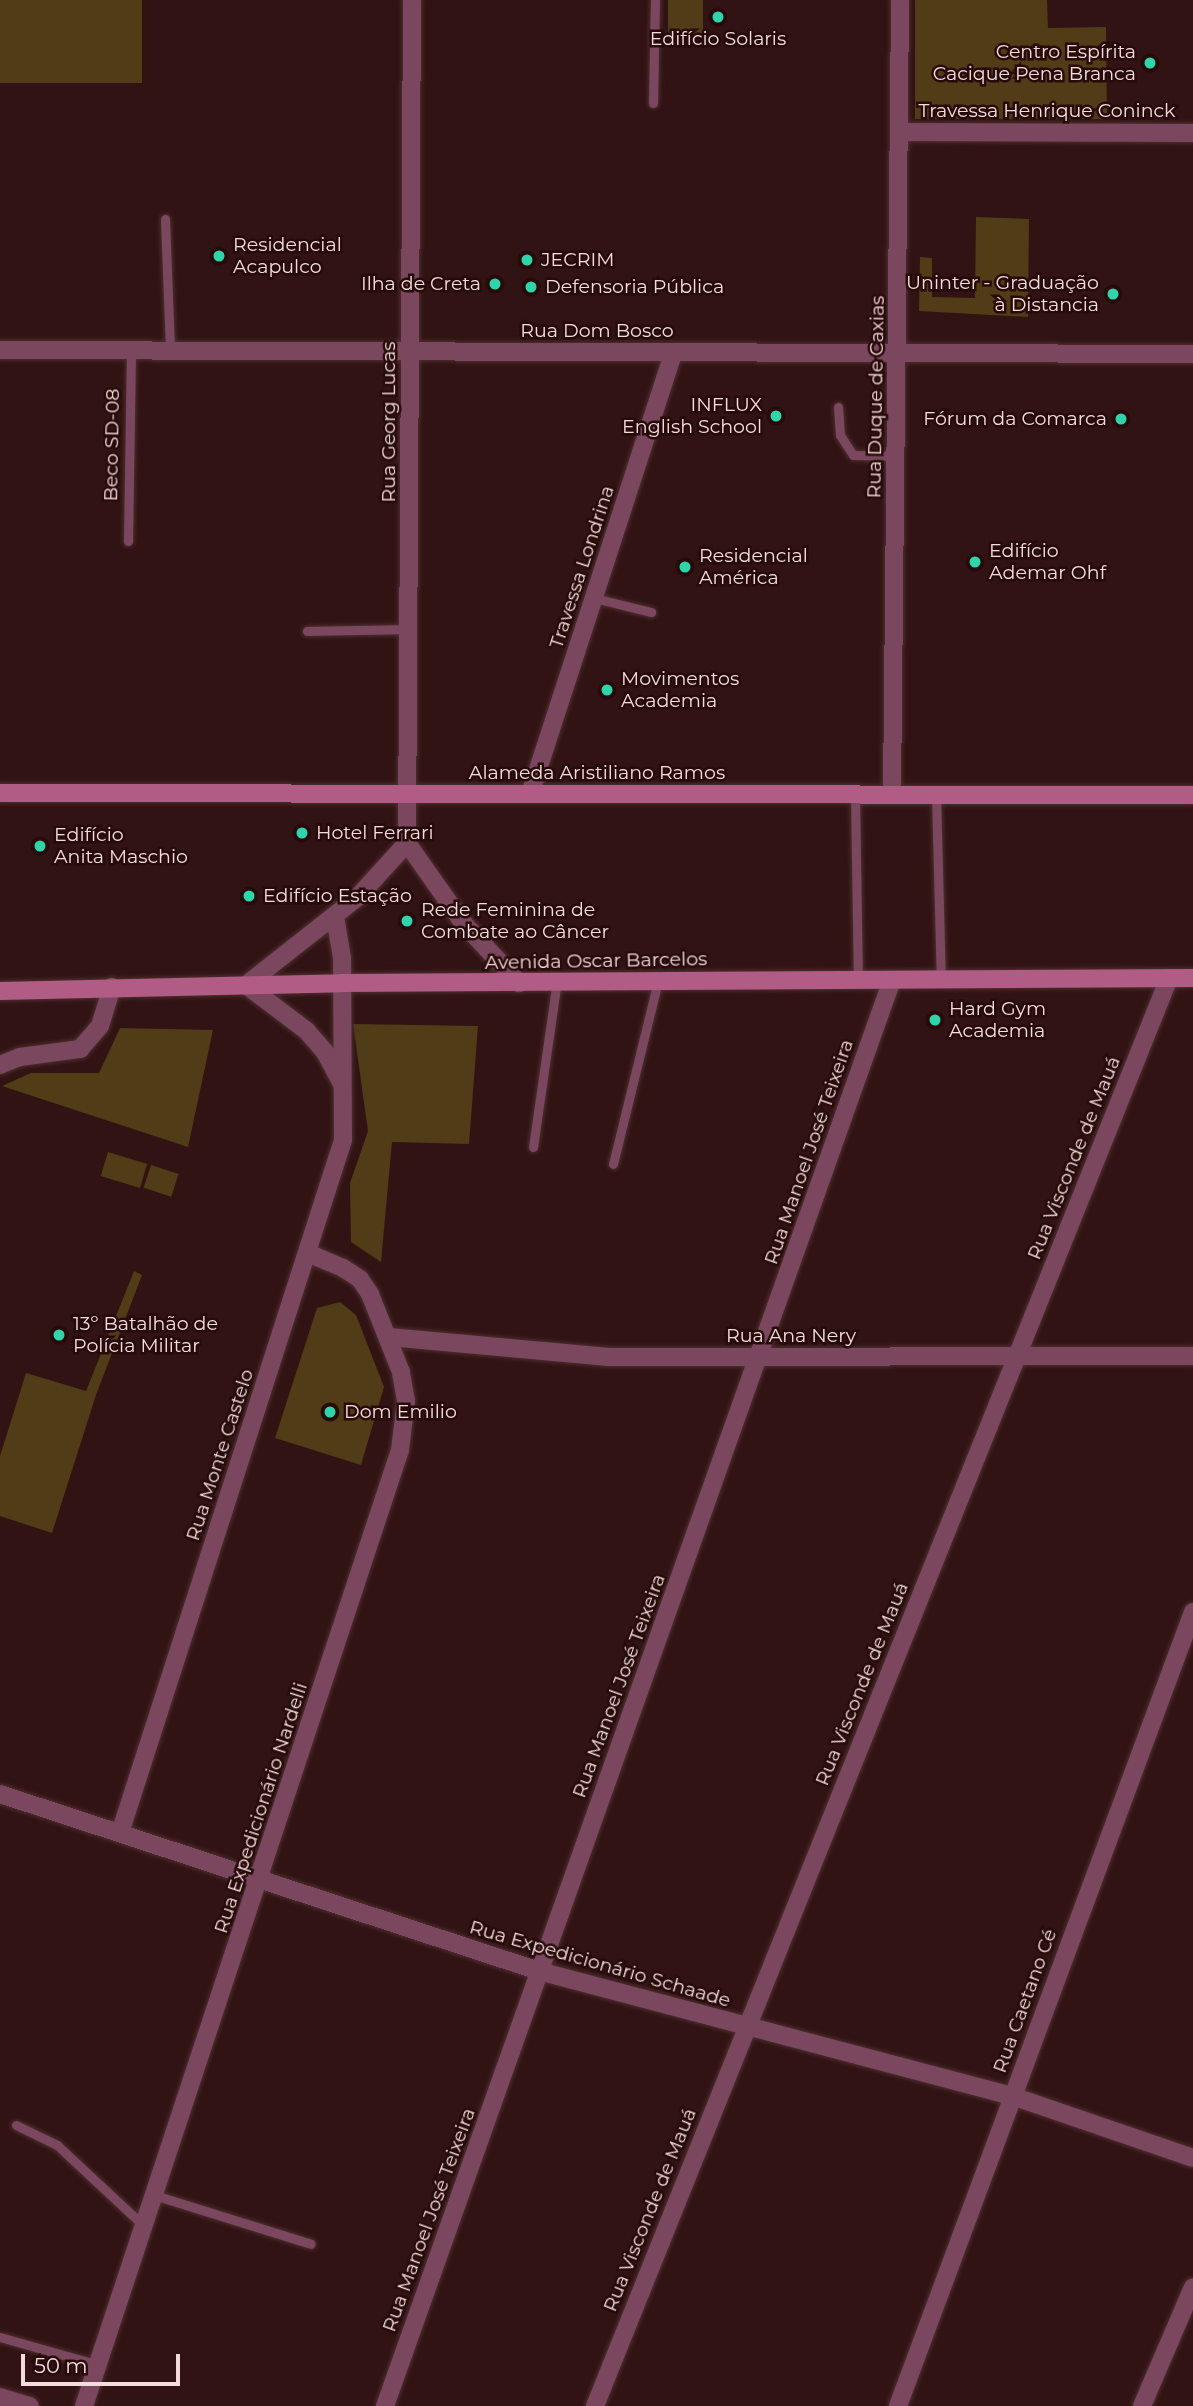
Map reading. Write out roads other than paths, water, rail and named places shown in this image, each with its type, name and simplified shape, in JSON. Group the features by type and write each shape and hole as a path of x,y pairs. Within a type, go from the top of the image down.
{"main road":[{"name":"Alameda Aristiliano Ramos","path":"0,793 1193,795"},
{"name":"Avenida Oscar Barcelos","path":"0,991 342,983 1193,978"}],"street":[{"name":"Rua Georg Lucas","path":"407,843 412,0"},
{"name":"Rua Duque de Caxias","path":"892,794 899,353 900,0"},
{"name":"Travessa Henrique Coninck","path":"900,132 1193,133"},
{"name":"Rua Dom Bosco","path":"0,350 1193,354"},
{"name":"Travessa Londrina","path":"530,794 673,352"},
{"path":"246,985 335,916 383,873 407,843 464,924 519,983"},
{"name":"Rua Monte Castelo","path":"120,1833 308,1253 345,1128 342,983 335,916"},
{"name":"Rua Visconde de Mauá","path":"595,2406 1169,978"},
{"name":"Rua Manoel José Teixeira","path":"385,2406 892,980"},
{"name":"Rua Monte Castelo","path":"246,985 307,1031 326,1052 344,1088"},
{"path":"0,1065 20,1057 80,1049 100,1026 112,987"},
{"name":"Rua Expedicionário Nardelli","path":"84,2406 400,1450 406,1401 390,1337 360,1279 308,1253"},
{"name":"Rua Ana Nery","path":"390,1337 608,1357 1193,1356"},
{"name":"Rua Caetano Cé","path":"898,2406 1193,1612"},
{"name":"Rua Expedicionário Schaade","path":"0,1794 539,1971 745,2029 1012,2096 1193,2158"},
{"path":"1142,2406 1193,2287"},
{"path":"0,2397 30,2406"}],"lane":[{"path":"653,103 655,0"},
{"path":"165,219 170,351"},
{"name":"Beco SD-08","path":"128,541 131,351"},
{"path":"838,407 839,435 853,455 897,456"},
{"path":"594,598 651,612"},
{"path":"307,631 409,629"},
{"path":"855,794 858,980"},
{"path":"936,794 941,979"},
{"path":"533,1147 557,981"},
{"path":"613,1164 659,981"},
{"path":"16,2125 57,2145 144,2226"},
{"path":"154,2195 311,2244"},
{"path":"0,2337 98,2365"}],"place":[{"name":"Edifício Solaris","path":"718,17"},
{"name":"Centro Espírita Cacique Pena Branca","path":"1150,63"},
{"name":"Residencial Acapulco","path":"219,256"},
{"name":"JECRIM","path":"527,260"},
{"name":"Ilha de Creta","path":"495,284"},
{"name":"Defensoria Pública","path":"531,287"},
{"name":"Uninter - Graduação à Distancia","path":"1113,294"},
{"name":"INFLUX English School","path":"776,416"},
{"name":"Fórum da Comarca","path":"1121,419"},
{"name":"Edifício Ademar Ohf","path":"975,562"},
{"name":"Residencial América","path":"685,567"},
{"name":"Movimentos Academia","path":"607,690"},
{"name":"Hotel Ferrari","path":"302,833"},
{"name":"Edifício Anita Maschio","path":"40,846"},
{"name":"Edifício Estação","path":"249,896"},
{"name":"Rede Feminina de Combate ao Câncer","path":"407,921"},
{"name":"Hard Gym Academia","path":"935,1020"},
{"name":"13º Batalhão de Polícia Militar","path":"59,1335"},
{"name":"Dom Emilio","path":"330,1412"}]}
